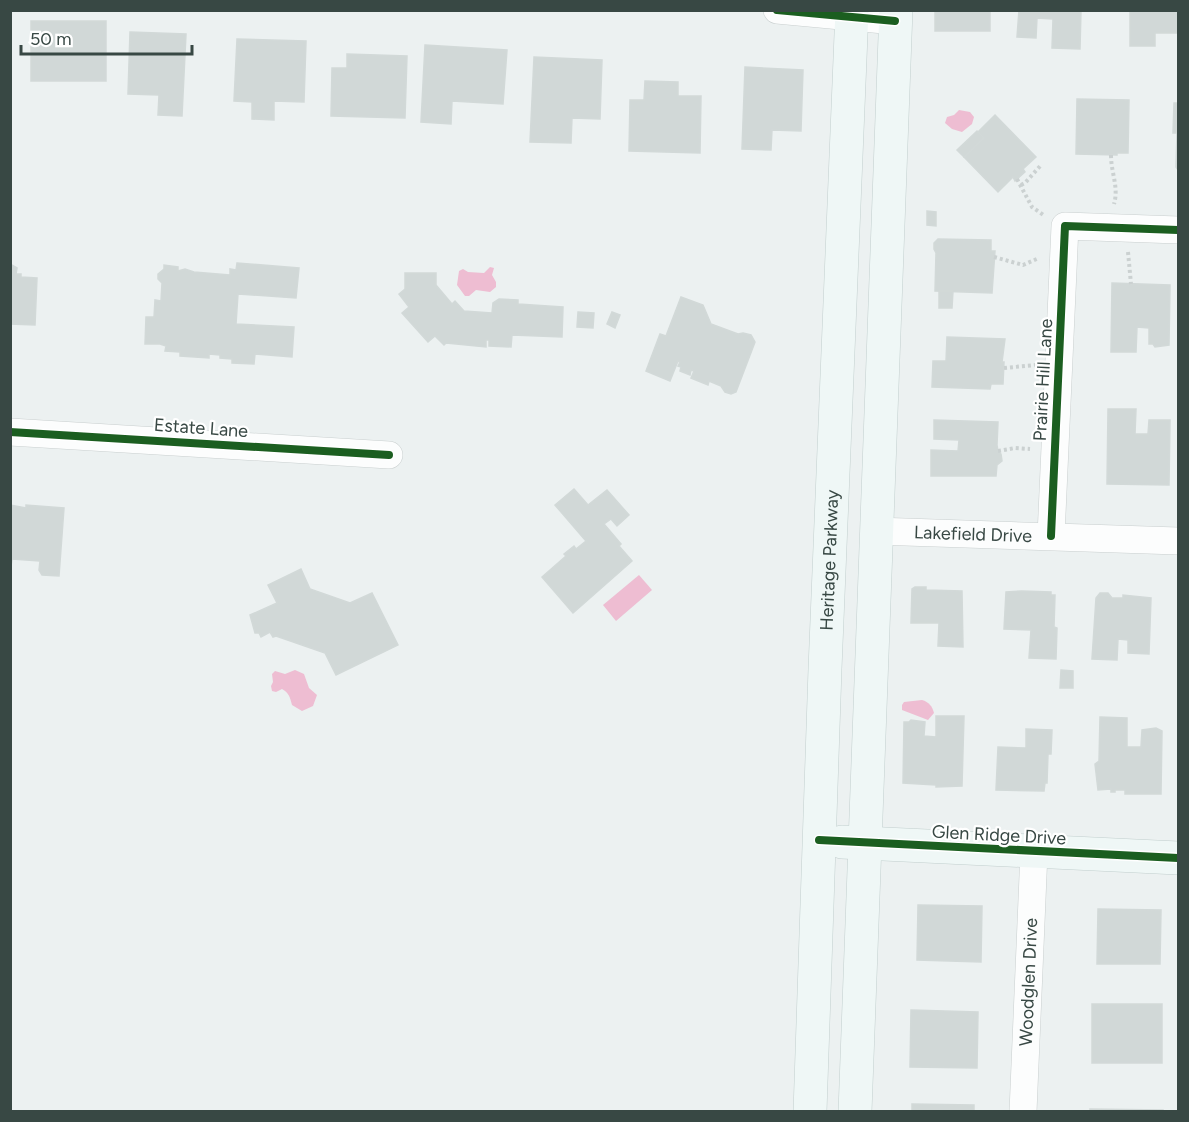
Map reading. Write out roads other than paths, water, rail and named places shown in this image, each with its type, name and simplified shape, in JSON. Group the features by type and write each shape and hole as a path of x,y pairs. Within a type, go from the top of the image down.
{"main road":[{"name":"Heritage Parkway","path":"810,1112 852,14"},
{"path":"855,1112 896,16"},
{"name":"Glen Ridge Drive","path":"819,840 1179,858"}],"street":[{"path":"777,10 896,16"},
{"name":"Prairie Hill Lane","path":"1052,536 1065,226 1179,230"},
{"name":"Estate Lane","path":"10,432 389,455"},
{"name":"Lakefield Drive","path":"875,531 1179,541"},
{"name":"Woodglen Drive","path":"1023,1112 1034,852"}]}
